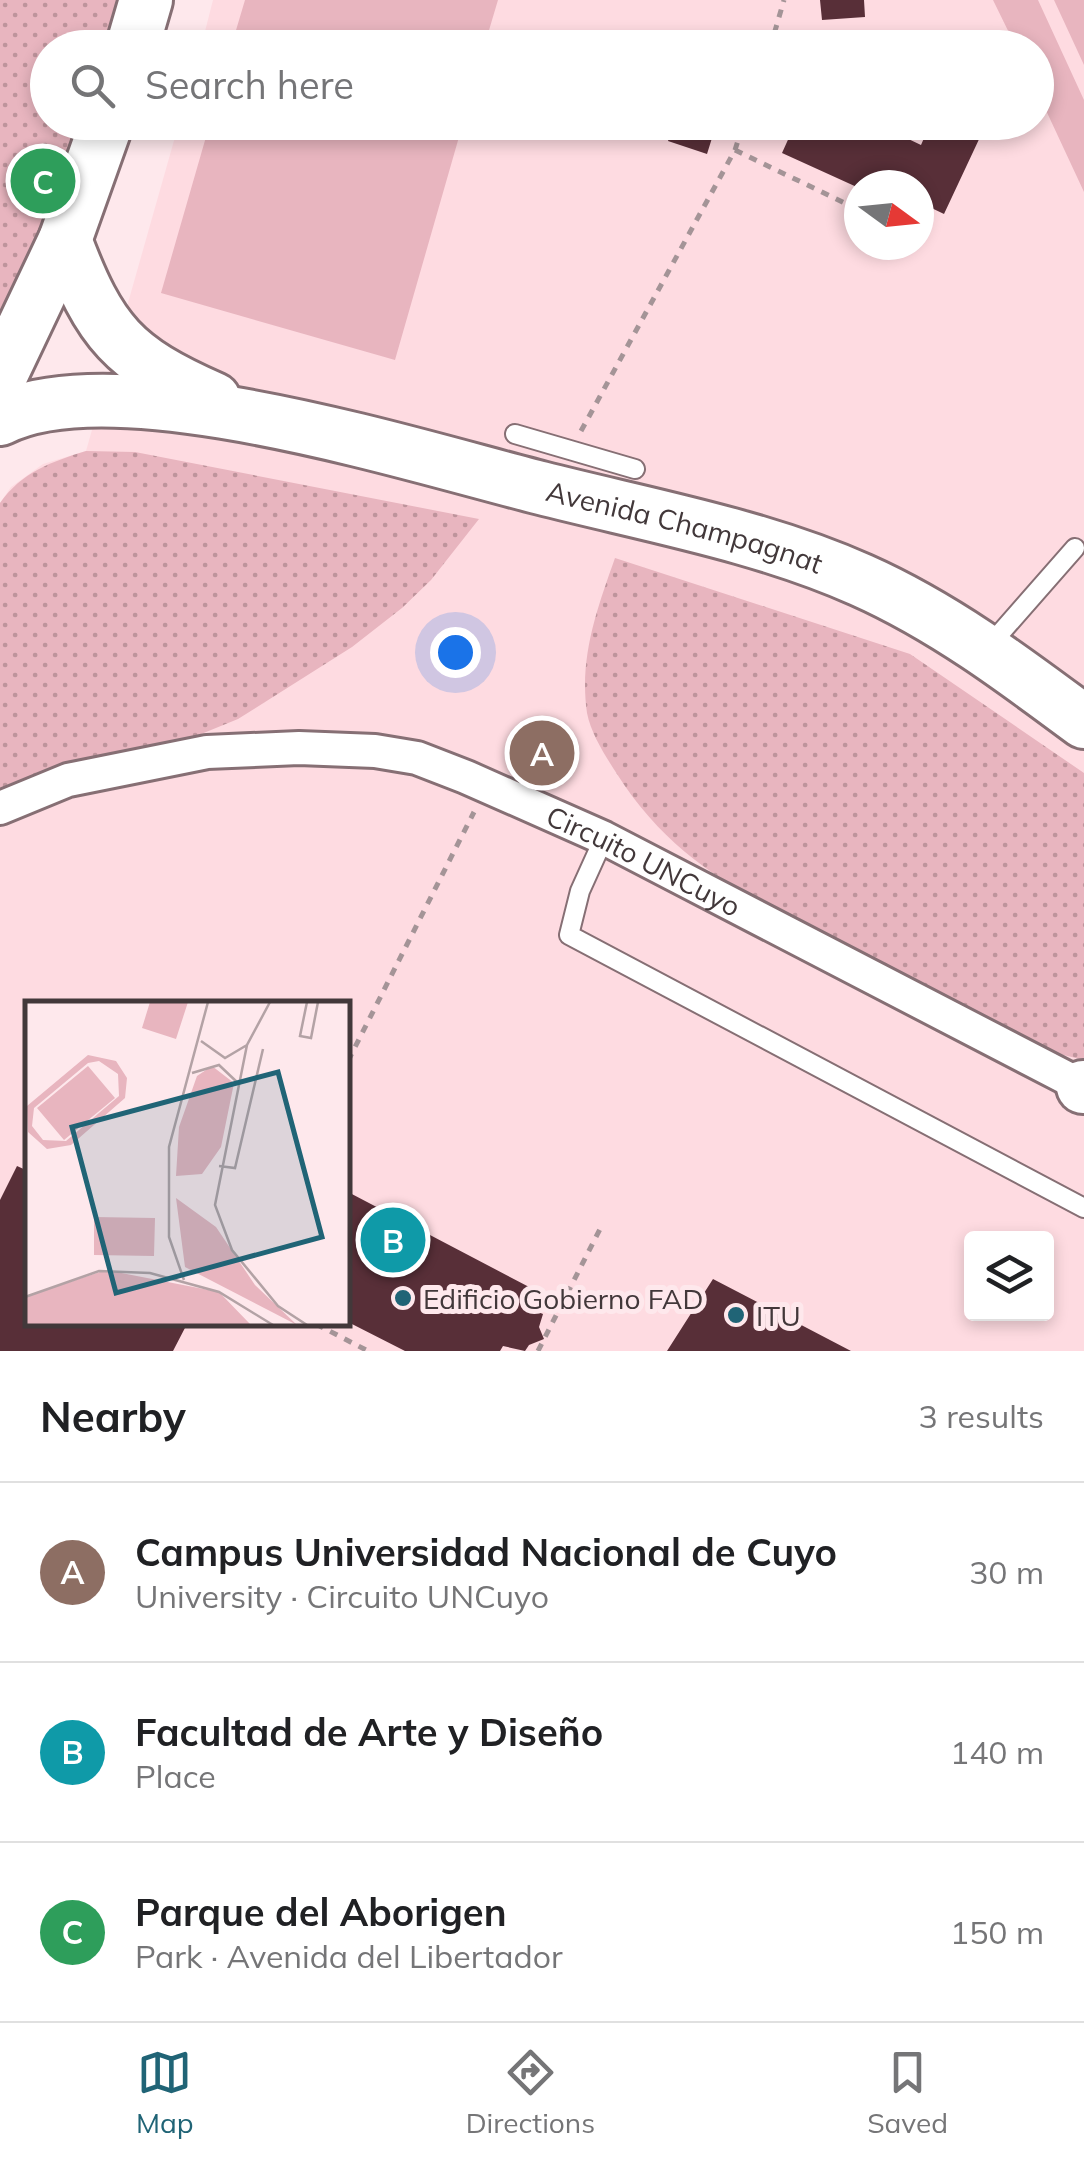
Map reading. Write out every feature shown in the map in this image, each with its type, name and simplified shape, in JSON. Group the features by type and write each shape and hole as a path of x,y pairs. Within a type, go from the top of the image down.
{"main road":[{"path":"137,30 146,0"},
{"path":"0,377 66,240 101,140"},
{"name":"Avenida Champagnat","path":"66,240 80,280 98,312 130,352 163,376 252,416"},
{"name":"Avenida Champagnat","path":"0,419 17,410 113,400 252,416 693,526 806,559 899,597 986,650 1084,722"}],"street":[{"name":"Circuito UNCuyo","path":"0,808 68,780 206,752 299,748 375,751 417,758 604,838 1084,1087"}],"lane":[{"path":"515,434 635,469"},
{"path":"986,650 1075,548"},
{"path":"604,838 580,890 568,934 1084,1208"}],"path":[{"path":"775,30 784,0"},
{"path":"570,451 738,140"},
{"path":"735,150 844,203"},
{"path":"350,1057 487,786"},
{"path":"538,1351 600,1229"},
{"path":"320,1326 368,1351"}],"shaded area":[{"path":"0,0 146,0 137,30 30,30 30,140 100,140 0,377"},
{"path":"213,0 1084,0 1084,1351 0,1351 0,503 11,487 43,464 86,451 174,140 1054,140 1054,30 205,30"},
{"path":"245,0 498,0 489,30 236,30"},
{"path":"993,0 1038,0 1052,30 1008,30"},
{"path":"1054,0 1084,0 1084,65"},
{"path":"1054,35 1084,100 1084,192 1054,128"},
{"path":"205,140 458,140 395,360 161,293"},
{"path":"86,451 135,452 479,519 431,580 402,608 352,647 238,719 184,741 0,796 0,503 28,476"},
{"path":"615,558 910,654 1084,773 1084,1060 1047,1051 759,902 727,883 668,837 617,774 595,737 587,713 588,653"}],"building":[{"path":"820,0 864,0 865,17 822,20"},
{"path":"668,140 711,140 707,154"},
{"path":"788,140 910,140 921,145 923,140 979,140 944,214 934,209 934,170 844,170 844,181 782,153"},
{"path":"17,1166 25,1170 25,1326 186,1326 173,1351 0,1351 0,1200"},
{"path":"350,1193 531,1288 523,1306 543,1314 539,1327 544,1339 525,1351 503,1346 500,1351 405,1351 350,1323"},
{"name":"ITU","path":"713,1279 851,1351 667,1351"}],"place":[{"name":"Parque del Aborigen","path":"43,181"},
{"name":"Campus Universidad Nacional de Cuyo","path":"542,753"},
{"name":"Facultad de Arte y Diseño","path":"393,1240"},
{"name":"Edificio Gobierno FAD","path":"403,1298"},
{"name":"ITU","path":"736,1315"}]}
